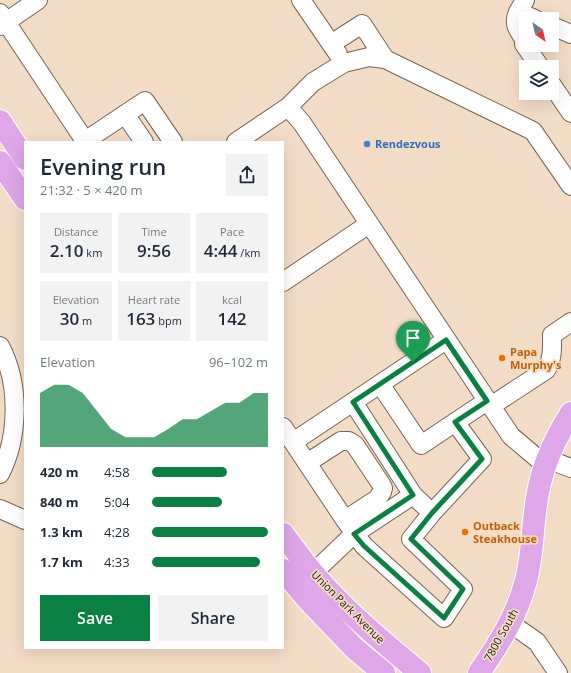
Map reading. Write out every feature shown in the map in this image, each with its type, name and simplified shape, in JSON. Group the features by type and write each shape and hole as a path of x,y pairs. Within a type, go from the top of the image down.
{"main road":[{"path":"0,121 24,157"},
{"path":"3,175 24,198"},
{"name":"7800 South","path":"479,673 497,647 522,596 528,570 537,498 545,462 557,436 571,413"},
{"name":"Union Park Avenue","path":"284,535 313,573 339,601 374,634 420,673"},
{"path":"284,555 298,569 306,574 313,573"},
{"name":"Union Park Avenue","path":"284,571 308,600 355,648 384,673"}],"street":[{"path":"38,0 2,20 85,141 146,101 172,141"},
{"path":"301,0 344,63"},
{"path":"529,12 522,3 516,17 515,25 536,60"},
{"path":"331,44 362,24 386,59"},
{"path":"237,141 288,107 313,82 344,63 369,57 386,59 533,131 571,186"},
{"path":"559,95 571,113"},
{"path":"288,107 302,123 511,436 545,462 571,468"},
{"path":"125,114 143,141"},
{"path":"284,281 369,224"},
{"path":"380,384 421,445 455,422 489,404 546,370 550,365 552,356 552,335 571,322"},
{"path":"294,442 446,340"},
{"path":"0,346 20,405 12,440 0,474"},
{"path":"353,402 413,495 432,513"},
{"path":"284,428 364,546 444,618 463,589 411,539 432,513 482,459 455,422"},
{"path":"307,463 341,441 349,441 355,445 383,488 380,496 350,527 313,573"},
{"path":"350,527 413,495"},
{"path":"0,509 24,520"},
{"path":"510,623 537,642 558,673"}],"place":[{"name":"Rendezvous","path":"367,144"},
{"name":"Papa Murphy's","path":"502,358"},
{"name":"Outback Steakhouse","path":"465,532"}],"route":[{"path":"446,340 487,401 455,422 482,459 432,513 411,539 463,589 444,618 364,546 354,534 413,495 353,402 413,362 446,340"}]}
